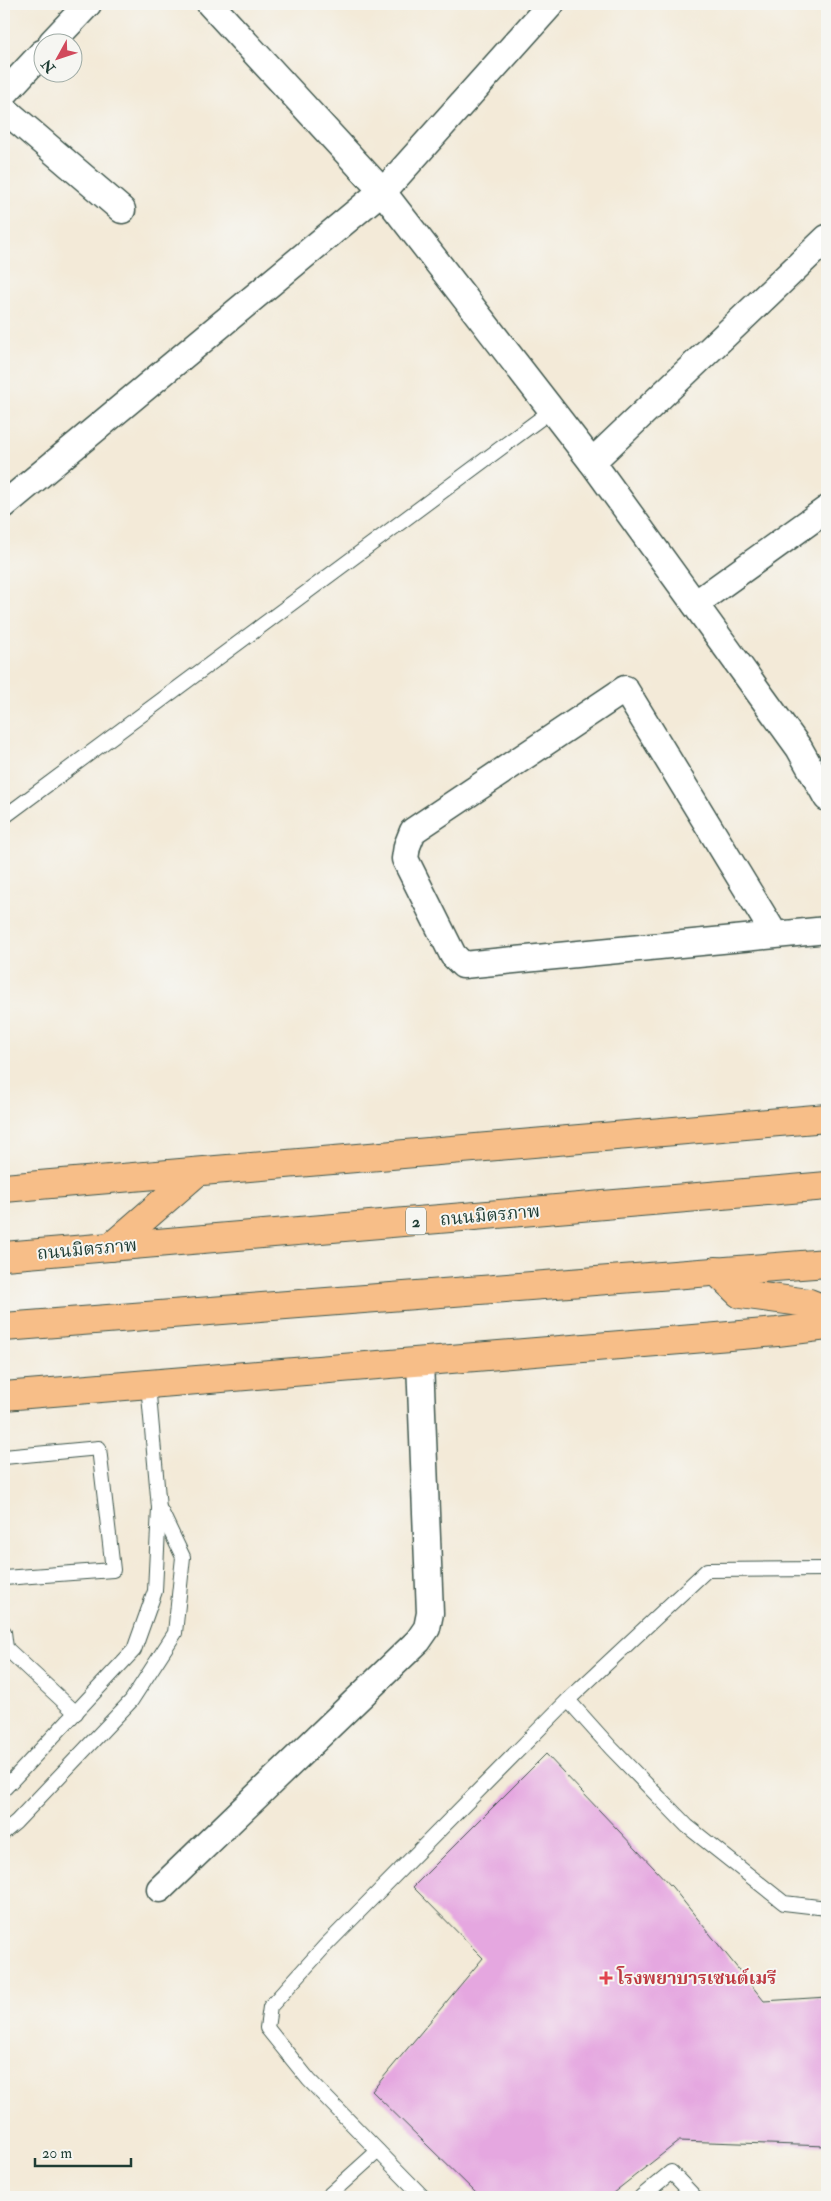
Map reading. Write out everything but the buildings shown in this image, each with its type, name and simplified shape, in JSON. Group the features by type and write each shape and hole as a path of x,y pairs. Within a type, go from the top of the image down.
{"highway":[{"path":"4,1188 827,1118"},
{"path":"111,1247 196,1173"},
{"name":"ถนนมิตรภาพ","path":"4,1256 827,1186"},
{"path":"4,1327 827,1263"},
{"path":"716,1271 740,1294 809,1303 827,1310"},
{"path":"4,1396 777,1332 827,1326"}],"street":[{"path":"61,32 88,4"},
{"path":"210,4 382,191 592,462 799,748 827,798"},
{"path":"4,505 382,191 551,4"},
{"path":"4,94 32,64"},
{"path":"4,109 122,210"},
{"path":"592,462 827,238"},
{"path":"695,604 827,509"},
{"path":"775,935 625,689 413,830 407,846 405,859 453,955 464,965 827,930"},
{"path":"160,1889 418,1641 427,1628 430,1613 420,1362"}],"lane":[{"path":"4,817 552,410"},
{"path":"4,1789 134,1650 155,1591 159,1508 148,1384"},
{"path":"4,1456 99,1448 113,1570 4,1578"},
{"path":"4,1832 16,1822 130,1701 175,1633 182,1557 159,1508"},
{"path":"423,2197 309,2080 267,2028 270,2007 325,1946 568,1700 707,1570 827,1569"},
{"path":"4,1632 6,1648 76,1713"},
{"path":"568,1700 611,1748 687,1826 784,1903 827,1908"},
{"path":"327,2197 378,2150"},
{"path":"641,2197 671,2172 695,2197"}],"place":[{"name":"โรงพยาบารเซนต์เมรี","path":"606,1978"}]}
